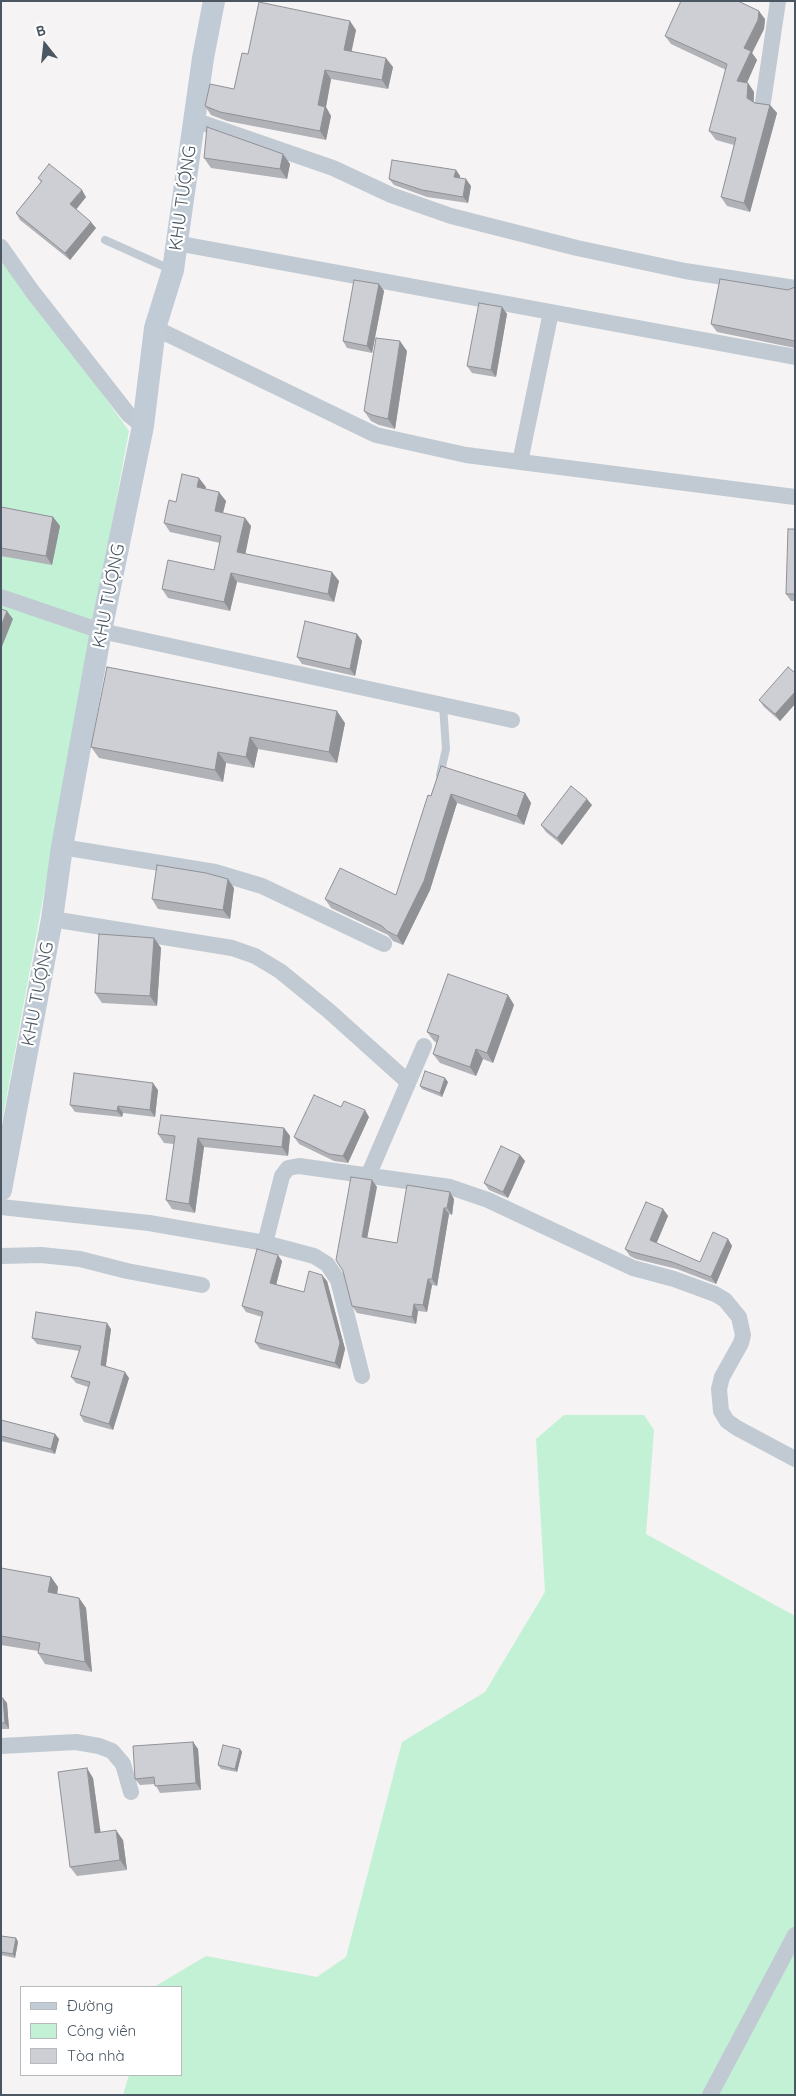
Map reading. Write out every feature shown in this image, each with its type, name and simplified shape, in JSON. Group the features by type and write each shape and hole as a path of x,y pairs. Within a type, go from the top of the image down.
{"street":[{"name":"KHU TƯỢNG","path":"1,1190 8,1115 52,920 62,847 102,631 143,426 155,328 173,270 194,120 214,1"},
{"path":"763,102 778,1"},
{"path":"194,120 333,168 391,196 451,216 577,248 685,271 795,288"},
{"path":"176,243 795,357"},
{"path":"1,247 32,291 123,407 143,426"},
{"path":"520,462 550,312"},
{"path":"155,328 376,435 466,455 795,497"},
{"path":"1,597 102,631 512,720"},
{"path":"62,847 224,874 262,886 384,944"},
{"path":"52,920 232,948 255,956 280,971 330,1011 408,1082"},
{"path":"368,1176 424,1046"},
{"path":"265,1243 282,1176 288,1168 299,1166 450,1187 488,1200 633,1268 682,1282 714,1294 724,1300 739,1317 743,1335 741,1343 731,1359 718,1388 721,1411 727,1421 737,1428 795,1459"},
{"path":"1,1207 149,1223 265,1243 314,1256 327,1264 338,1280 362,1376"},
{"path":"1,1256 41,1255 80,1259 127,1271 202,1285"},
{"path":"1,1746 76,1742 99,1746 112,1751 122,1764 131,1792"},
{"path":"710,2095 795,1935"}],"lane":[{"path":"105,240 137,256 173,270"},
{"path":"437,782 446,749 443,705"}],"green space":[{"path":"1,252 129,431 1,1127"},
{"path":"564,1415 644,1415 654,1430 646,1534 795,1616 795,2095 123,2095 129,2076 182,2076 182,1986 156,1986 206,1956 317,1977 346,1957 402,1742 485,1692 545,1592 536,1439"}],"building":[{"path":"681,1 738,1 759,11 758,20 744,48 751,51 737,81 748,83 747,98 755,103 770,105 744,203 721,197 736,138 709,131 727,64 665,36"},
{"path":"259,2 350,21 344,50 386,58 382,80 325,70 318,105 325,107 320,131 220,112 205,106 210,84 234,89 242,53 248,54"},
{"path":"207,127 283,154 280,169 204,158"},
{"path":"392,160 456,170 454,177 466,179 463,197 422,190 389,179"},
{"path":"49,164 82,190 70,204 91,222 65,253 16,213 42,181 38,178"},
{"path":"720,279 788,290 795,287 795,341 711,324"},
{"path":"354,280 379,284 367,346 343,341"},
{"path":"479,303 502,307 491,370 467,366"},
{"path":"376,338 400,341 388,419 364,411"},
{"path":"182,474 199,478 197,487 219,492 215,511 245,518 237,552 332,572 328,594 231,573 224,602 162,589 168,560 214,570 221,536 164,523 169,500 176,502"},
{"path":"1,507 53,517 46,556 1,548"},
{"path":"788,529 795,529 795,594 786,594"},
{"path":"1,609 7,611 1,626"},
{"path":"305,621 357,634 350,669 297,657"},
{"path":"107,667 337,711 329,752 250,737 246,757 218,752 215,770 91,747"},
{"path":"788,667 795,673 795,692 775,714 759,700"},
{"path":"441,766 525,793 517,816 451,794 424,881 397,936 382,926 325,899 340,868 396,895 428,795 431,796"},
{"path":"571,786 587,799 557,838 541,825"},
{"path":"157,865 206,873 228,879 223,910 152,899"},
{"path":"99,934 154,938 150,996 95,993"},
{"path":"448,974 508,995 487,1053 476,1049 470,1067 433,1054 439,1036 427,1032"},
{"path":"425,1071 445,1078 440,1093 420,1086"},
{"path":"74,1073 153,1083 150,1110 118,1106 117,1111 70,1105"},
{"path":"314,1095 341,1107 344,1101 365,1110 343,1156 329,1154 294,1137"},
{"path":"161,1115 284,1128 282,1147 198,1138 189,1204 166,1200 175,1136 158,1134"},
{"path":"501,1146 520,1155 503,1192 484,1183"},
{"path":"351,1177 372,1180 362,1237 397,1243 407,1185 450,1192 447,1208 444,1208 432,1279 428,1279 423,1305 414,1304 412,1317 352,1306 343,1271 336,1260"},
{"path":"646,1202 663,1209 650,1240 700,1262 713,1232 728,1239 711,1277 672,1262 625,1249"},
{"path":"257,1249 278,1255 270,1283 304,1292 309,1271 322,1275 340,1343 335,1363 255,1342 263,1312 242,1306"},
{"path":"36,1312 107,1323 101,1365 125,1372 109,1424 80,1415 90,1382 71,1377 81,1346 32,1338"},
{"path":"1,1420 55,1434 51,1449 1,1436"},
{"path":"1,1568 51,1577 48,1592 79,1598 85,1662 38,1653 40,1643 1,1636"},
{"path":"1,1698 3,1698 5,1723 1,1723"},
{"path":"193,1742 196,1783 155,1786 154,1777 135,1779 133,1746"},
{"path":"223,1745 240,1749 235,1769 218,1765"},
{"path":"87,1768 95,1833 116,1830 120,1860 70,1867 58,1772"},
{"path":"1,1936 16,1938 13,1954 1,1952"}]}
